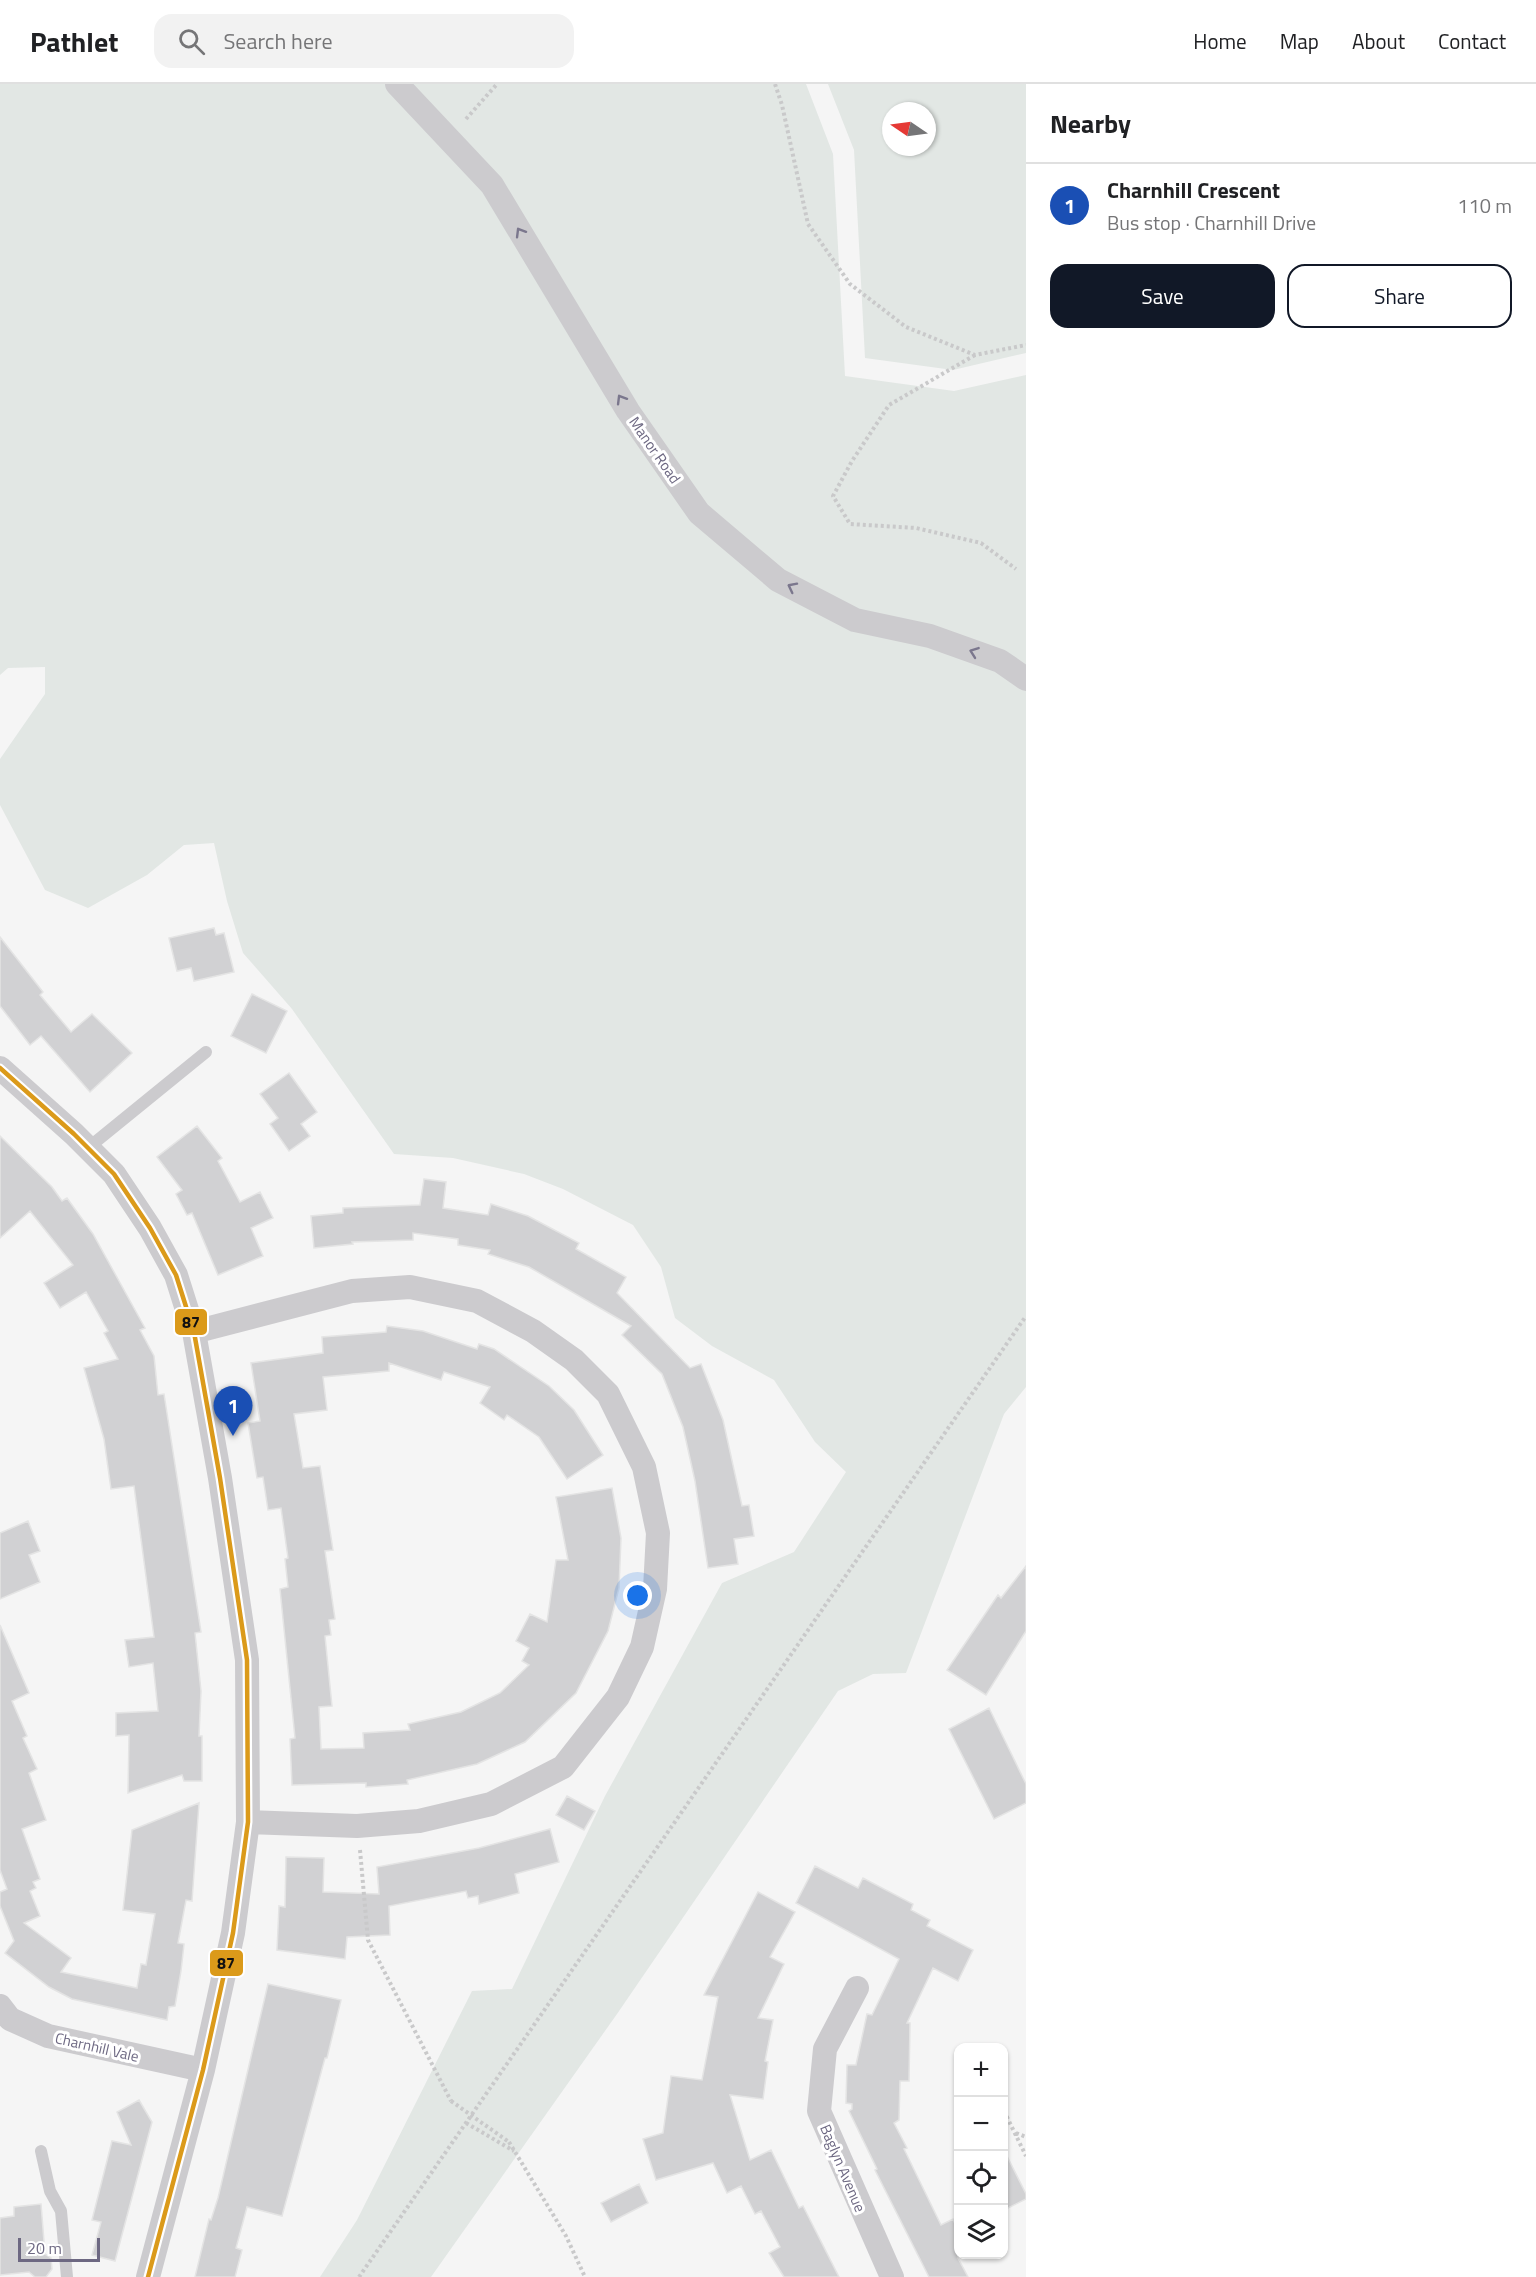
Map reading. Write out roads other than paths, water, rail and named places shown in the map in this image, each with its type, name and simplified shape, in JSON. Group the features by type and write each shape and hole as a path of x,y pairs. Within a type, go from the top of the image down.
{"street":[{"name":"Manor Road","path":"397,84 492,185 628,411 699,513 778,580 855,620 930,636 1000,662 1026,679"},
{"path":"0,1068 114,1174 150,1228 176,1275 194,1332 220,1478 247,1660 248,1822 232,1933 203,2070 148,2277"},
{"path":"194,1332 352,1291 410,1287 477,1301 533,1331 574,1360 608,1394 644,1467 658,1533 655,1589 642,1647 618,1697 563,1767 491,1804 419,1821 357,1826 248,1822"},
{"name":"Baglyn Avenue","path":"857,1988 825,2049 819,2110 892,2277"},
{"name":"Charnhill Vale","path":"0,2006 10,2019 48,2036 203,2070"}],"lane":[{"path":"88,1148 206,1052"},
{"path":"41,2151 50,2191 61,2211 66,2277"}],"place":[{"name":"Charnhill Crescent","path":"233,1436"}]}
